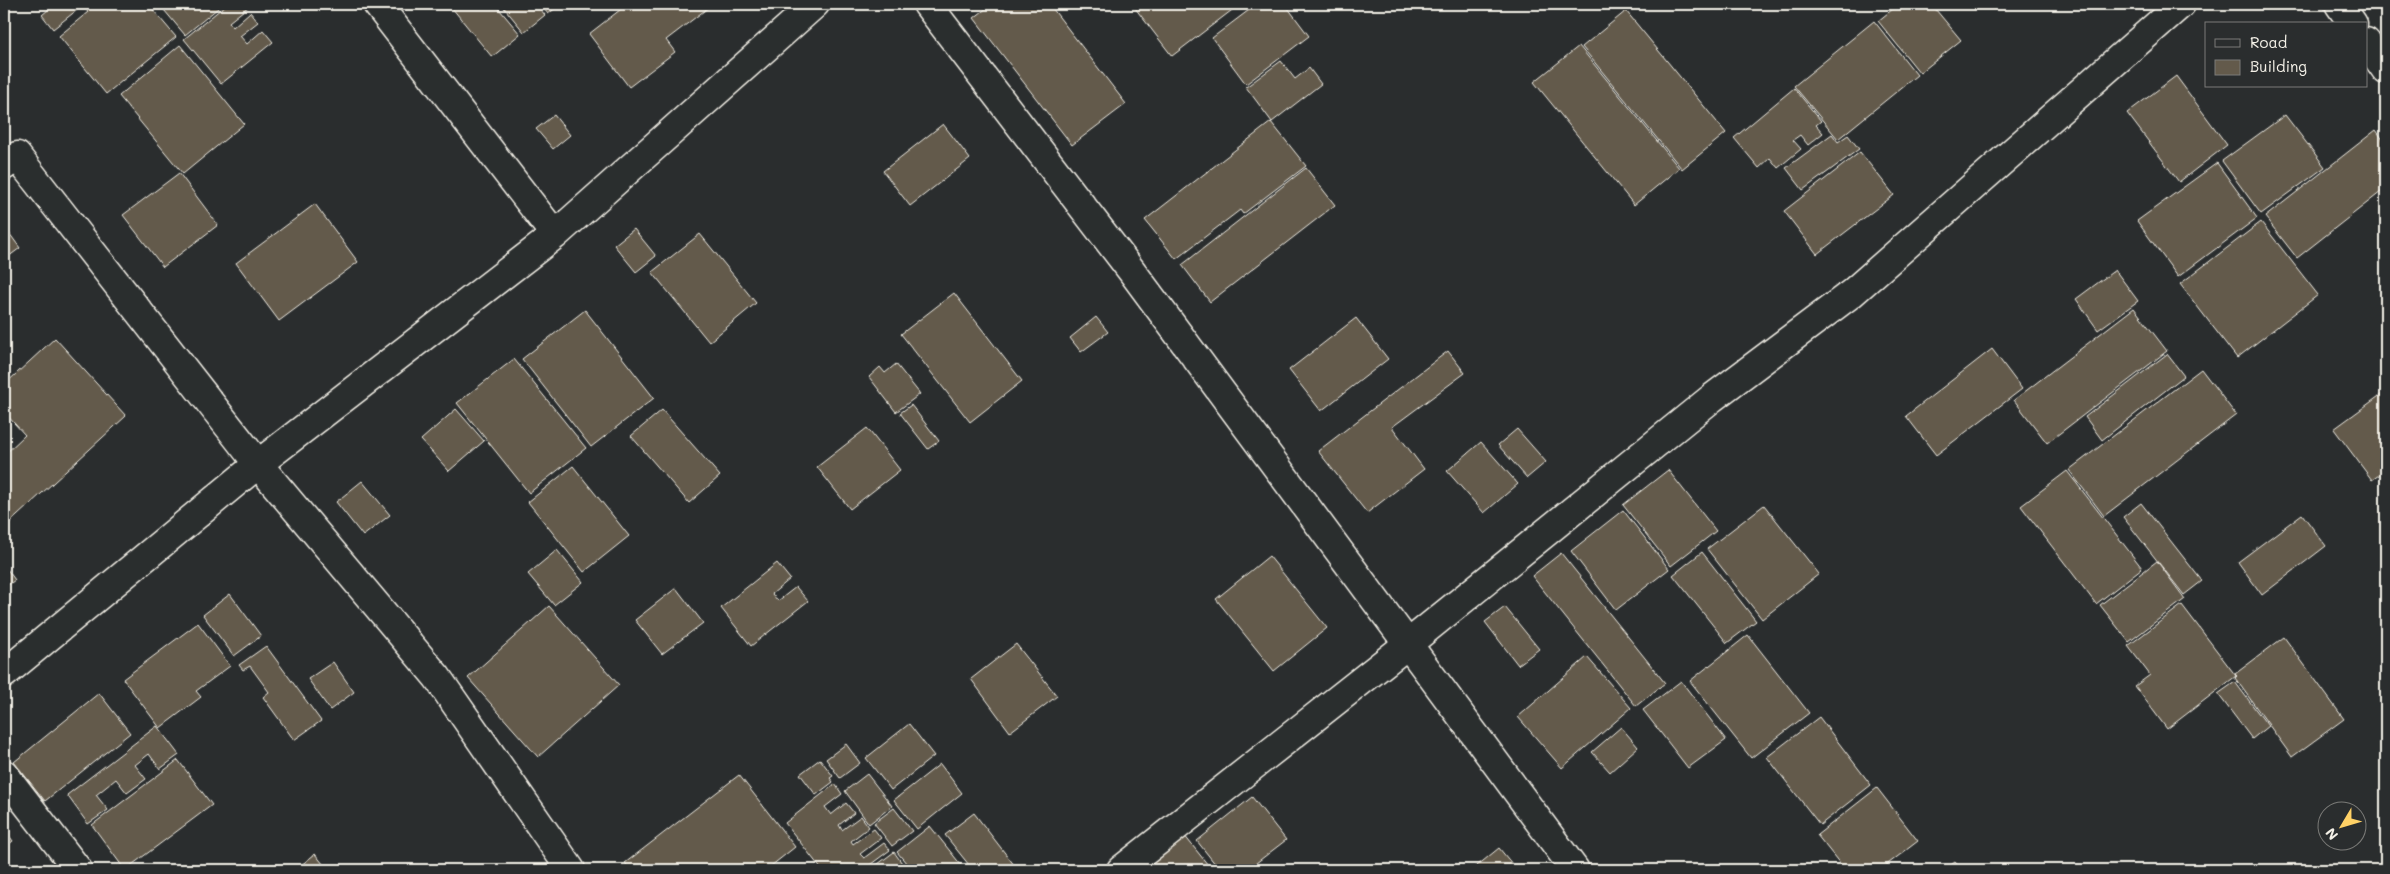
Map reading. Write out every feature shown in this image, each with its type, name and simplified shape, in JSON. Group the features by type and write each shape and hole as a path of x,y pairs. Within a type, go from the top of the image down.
{"street":[{"path":"377,4 555,235"},
{"path":"4,674 258,464 555,235 816,4"},
{"path":"927,4 1131,270 1575,870"},
{"path":"1121,870 1408,644 1712,398 1852,293 2181,4"},
{"path":"2338,4 2352,22"},
{"path":"2368,45 2386,70"},
{"path":"8,154 258,464 437,677 571,870"},
{"path":"4,774 78,870"}],"building":[{"path":"55,4 148,4 176,37 106,94 59,36 88,12 82,6 53,29 42,15"},
{"path":"159,4 223,4 185,35"},
{"path":"227,4 247,4 249,6 229,22 233,27 250,12 258,22 240,36 247,44 263,30 273,42 221,84 184,39"},
{"path":"457,4 495,4 520,34 492,57 452,8"},
{"path":"501,4 536,4 545,15 524,32"},
{"path":"540,4 561,4 548,14"},
{"path":"623,4 713,4 666,40 675,52 629,87 589,34 625,6"},
{"path":"992,4 1049,4 1126,104 1072,145 974,18"},
{"path":"1141,4 1240,4 1172,56 1135,8"},
{"path":"1257,4 1285,4 1309,36 1246,84 1212,38"},
{"path":"1899,4 1931,4 1961,40 1920,73 1878,21"},
{"path":"1626,11 1726,133 1682,169 1582,47"},
{"path":"1874,21 1917,75 1838,139 1794,86"},
{"path":"180,45 244,124 183,174 119,96"},
{"path":"1579,46 1679,168 1634,205 1534,82"},
{"path":"1281,61 1295,79 1309,68 1321,84 1272,122 1246,87"},
{"path":"2176,76 2227,145 2179,182 2127,113"},
{"path":"1794,88 1821,121 1816,125 1823,133 1808,145 1800,135 1793,140 1801,149 1778,168 1770,158 1759,168 1734,138"},
{"path":"554,115 570,135 553,149 536,129"},
{"path":"2285,115 2325,167 2261,214 2222,161"},
{"path":"1271,122 1306,166 1243,214 1240,210 1176,259 1145,220"},
{"path":"943,124 970,159 910,206 883,171"},
{"path":"2376,130 2386,144 2386,188 2297,258 2265,217"},
{"path":"1832,134 1838,142 1848,135 1859,149 1803,190 1786,168"},
{"path":"1860,152 1894,195 1817,254 1784,211"},
{"path":"2217,163 2257,218 2178,277 2137,221"},
{"path":"1306,168 1335,205 1210,302 1182,265"},
{"path":"179,173 218,225 163,267 123,215"},
{"path":"315,204 358,262 279,321 236,263"},
{"path":"2261,222 2318,295 2237,358 2180,284"},
{"path":"4,226 20,248 4,260"},
{"path":"634,229 656,256 636,272 614,245"},
{"path":"700,234 756,303 709,342 652,272"},
{"path":"2115,270 2138,301 2098,330 2076,299"},
{"path":"954,293 1022,381 970,422 901,334"},
{"path":"2134,308 2167,351 2047,443 2014,400"},
{"path":"585,310 654,398 591,447 522,359"},
{"path":"1096,317 1108,332 1081,352 1070,338"},
{"path":"1356,318 1388,359 1321,411 1289,370"},
{"path":"55,338 126,416 5,527 4,455 25,435 4,412 4,385"},
{"path":"1992,349 2022,389 1936,455 1906,416"},
{"path":"1448,351 1465,373 1392,427 1424,469 1367,513 1318,451"},
{"path":"2167,354 2184,376 2102,440 2085,417"},
{"path":"514,359 586,448 529,493 457,403"},
{"path":"896,364 920,394 896,412 869,377 880,367 885,373"},
{"path":"2201,369 2236,415 2104,516 2069,470"},
{"path":"2386,391 2386,470 2372,480 2334,429"},
{"path":"911,405 939,441 928,449 900,413"},
{"path":"456,409 484,441 449,471 421,440"},
{"path":"662,410 720,476 689,503 631,436"},
{"path":"867,428 900,470 850,509 817,467"},
{"path":"1517,429 1546,462 1527,478 1498,445"},
{"path":"1481,442 1518,484 1484,513 1447,471"},
{"path":"573,466 629,536 584,572 528,502"},
{"path":"1668,470 1716,531 1671,566 1623,505"},
{"path":"2067,471 2142,568 2096,604 2021,506"},
{"path":"362,481 390,515 363,536 336,502"},
{"path":"2141,503 2202,581 2184,595 2123,517"},
{"path":"1764,505 1819,574 1762,619 1707,549"},
{"path":"1623,510 1669,569 1616,610 1571,551"},
{"path":"2302,514 2326,546 2262,595 2238,562"},
{"path":"557,550 583,582 554,605 528,574"},
{"path":"1702,552 1756,621 1727,643 1673,575"},
{"path":"1561,553 1665,683 1636,706 1532,576"},
{"path":"1269,556 1327,628 1274,671 1216,599"},
{"path":"2157,561 2185,599 2129,642 2100,605"},
{"path":"777,563 790,579 772,594 778,601 796,587 808,601 751,646 721,608"},
{"path":"4,565 15,580 4,588"},
{"path":"676,588 703,623 662,654 635,620"},
{"path":"230,594 261,636 234,656 203,615"},
{"path":"2182,605 2236,676 2167,729 2135,686 2150,675 2128,646"},
{"path":"549,606 619,685 538,757 468,678"},
{"path":"1505,607 1539,649 1518,665 1485,622"},
{"path":"198,623 230,666 196,691 201,697 160,728 123,679"},
{"path":"1748,635 1809,713 1751,758 1690,681"},
{"path":"2284,637 2344,719 2292,757 2235,678 2237,676 2235,674"},
{"path":"1016,644 1057,696 1010,732 971,679"},
{"path":"266,646 321,721 294,740 263,697 269,692 250,666 243,670 239,665"},
{"path":"1587,657 1631,708 1562,768 1518,717"},
{"path":"333,662 354,692 330,710 308,679"},
{"path":"1681,681 1726,740 1688,768 1643,710"},
{"path":"2235,682 2268,726 2252,739 2218,694"},
{"path":"99,693 130,733 45,801 14,762"},
{"path":"1819,717 1871,785 1820,825 1767,757"},
{"path":"909,724 934,756 891,790 866,758"},
{"path":"157,726 179,755 160,769 149,754 135,765 146,779 127,793 116,779 96,795 108,810 88,824 67,795"},
{"path":"1621,727 1638,747 1610,772 1592,752"},
{"path":"846,744 860,763 840,778 826,759"},
{"path":"820,759 833,776 830,778 833,782 816,795 800,774"},
{"path":"178,760 212,805 125,870 92,825"},
{"path":"940,764 962,793 917,829 894,800"},
{"path":"867,774 892,806 869,824 845,791"},
{"path":"739,775 795,847 766,870 631,870 625,863"},
{"path":"835,784 842,794 825,807 831,815 846,803 854,813 839,825 842,830 861,816 869,827 851,841 853,844 874,829 881,838 860,854 864,858 884,843 890,850 863,870 822,870 785,823"},
{"path":"1877,788 1918,841 1880,870 1845,870 1817,835"},
{"path":"1252,797 1286,840 1247,870 1220,870 1197,841"},
{"path":"894,808 912,831 892,846 874,823"},
{"path":"974,813 1018,870 973,870 945,835"},
{"path":"930,826 965,870 912,870 897,852"},
{"path":"4,829 13,841 4,848"},
{"path":"1180,830 1212,870 1142,870"},
{"path":"1499,848 1517,870 1472,870"},
{"path":"894,852 907,870 870,870"},
{"path":"315,854 328,870 295,870"},
{"path":"24,862 31,870 15,870"},
{"path":"1955,862 1962,870 1944,870"}]}
